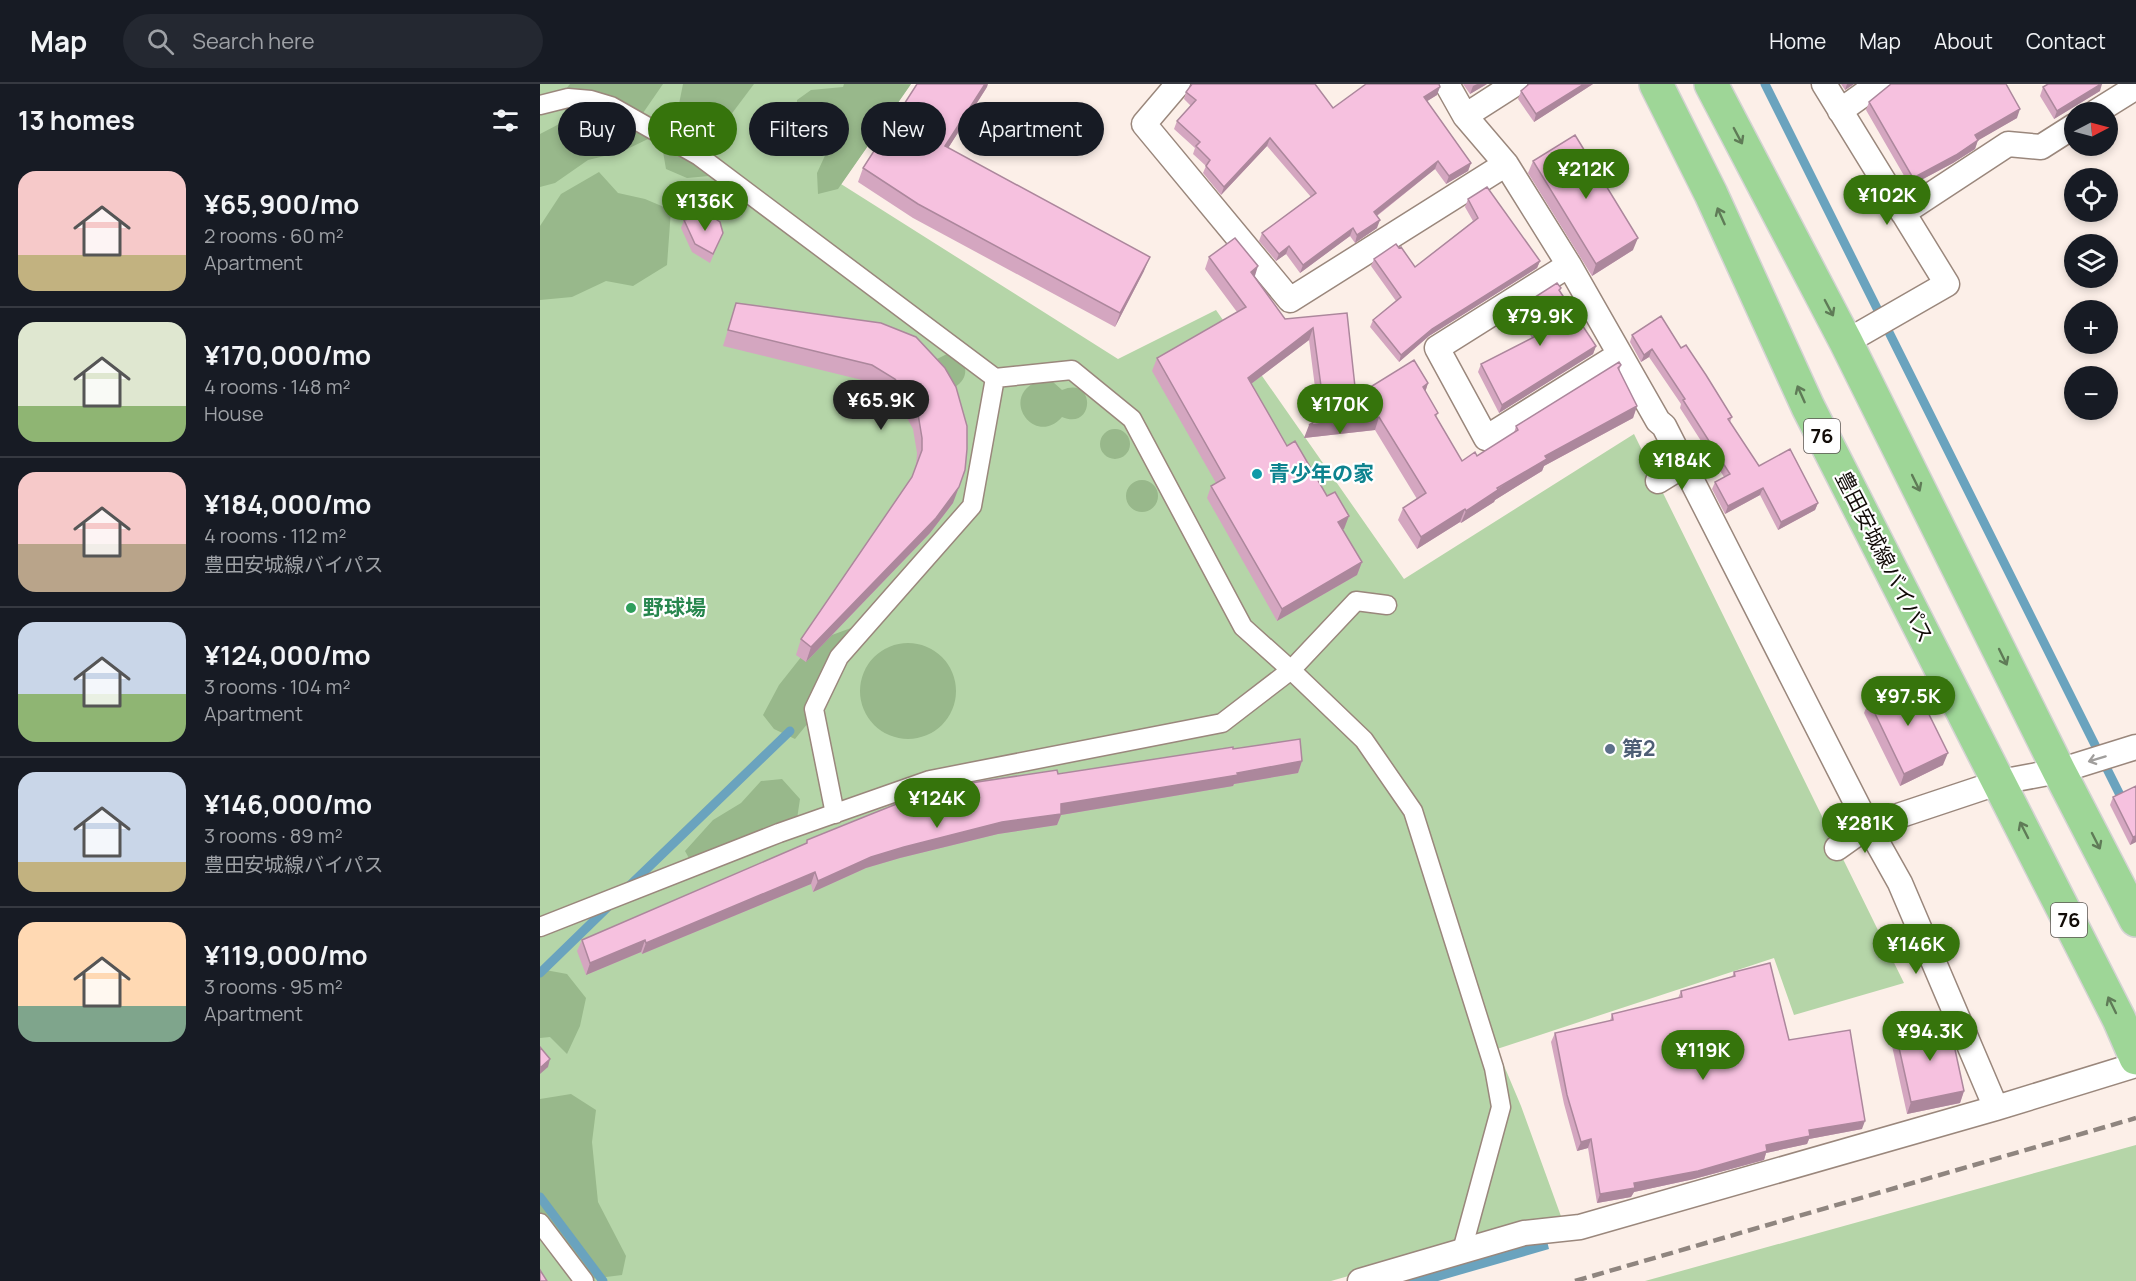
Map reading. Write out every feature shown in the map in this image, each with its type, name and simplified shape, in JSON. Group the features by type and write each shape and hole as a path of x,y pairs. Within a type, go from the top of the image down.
{"main road":[{"name":"豊田安城線バイパス","path":"1656,84 1711,194 1808,407 2120,1019 2136,1058"},
{"path":"1711,84 1846,342 2059,771 2136,920"}],"street":[{"path":"1178,84 1144,124 1290,300 1506,164"},
{"path":"1447,84 1465,116 1506,164 1569,265 1658,421 1664,426 1868,826 1900,883 1996,1108"},
{"path":"1465,116 1515,84"},
{"path":"1824,84 1947,285 1846,342"},
{"path":"1840,111 1878,84"},
{"path":"2112,102 2136,87"},
{"path":"540,105 568,98 591,100 611,106 699,156 995,378 1072,370 1132,419 1243,627 1364,740 1413,811 1494,1068 1501,1107 1464,1243"},
{"path":"1903,213 2008,144 2041,147 2064,132"},
{"path":"1569,265 1437,348 1486,438 1619,355"},
{"path":"835,814 814,709 839,657 972,506 995,378"},
{"path":"1658,481 1684,465"},
{"path":"540,927 779,833 930,780 1222,723 1291,670 1356,601 1388,605"},
{"path":"1838,848 1868,826 2000,782 2059,771 2136,747"},
{"path":"1360,1281 1524,1233 1580,1227 1996,1108 2136,1065"},
{"path":"540,1223 584,1281"}],"green space":[{"path":"540,84 911,84 898,102 861,102 861,155 841,184 1118,359 1216,310 1404,579 1634,434 1904,983 1794,1015 1774,958 1497,1049 1521,1106 1562,1219 1464,1243 1331,1281 540,1281"},
{"path":"570,84 663,84 651,102 648,102 643,113 648,139 636,145 636,102 566,102 566,89"},
{"path":"683,84 754,84 737,107 737,102 679,102"},
{"path":"844,84 911,84 898,102 861,102 861,156 838,189 818,194 817,173 825,156 849,156 849,102 797,102 797,100 811,90 843,87"},
{"path":"558,125 558,156 604,156 588,160 555,183 540,187 540,134"},
{"path":"664,156 714,156 709,176 687,178 666,169"},
{"path":"599,172 618,193 645,199 671,210 667,265 633,286 606,281 572,297 540,300 540,226 561,194"},
{"path":"947,354 959,358 965,367 964,378 955,387 934,364 937,359"},
{"path":"1038,381 1053,382 1062,390 1073,387 1081,390 1086,396 1087,403 1081,417 1073,419 1062,417 1052,425 1041,427 1032,423 1025,417 1021,408 1021,398 1026,388"},
{"path":"1115,429 1126,433 1130,444 1126,455 1115,459 1104,455 1100,444 1104,433"},
{"path":"1142,480 1153,485 1158,496 1153,507 1142,512 1131,507 1126,496 1131,485"},
{"path":"851,628 857,646 808,723 795,739 774,729 763,715 779,685 813,642"},
{"path":"908,643 926,647 942,657 952,673 956,691 952,709 942,725 926,735 908,739 890,735 874,725 864,709 860,691 864,673 874,657 890,647"},
{"path":"782,779 800,799 797,819 690,860 685,851 713,820 741,803 761,781"},
{"path":"540,969 567,974 586,998 580,1026 567,1054 550,1037 540,1038"},
{"path":"571,1094 596,1110 592,1142 598,1202 626,1256 622,1275 590,1279 540,1214 540,1099"},
{"path":"2136,1145 2136,1281 1645,1281"}],"water":[{"path":"1546,1237 1549,1249 1438,1281 1391,1281"}],"building":[{"path":"917,84 985,84 973,102 958,102 958,126 946,144 946,102 905,102"},
{"path":"1192,84 1315,84 1333,108 1366,84 1439,84 1440,87 1424,97 1471,163 1449,176 1438,161 1374,212 1380,220 1357,235 1353,228 1303,265 1289,246 1279,254 1262,233 1316,193 1270,138 1224,187 1206,166 1210,160 1196,146 1200,142 1177,121 1196,100 1186,92"},
{"path":"1529,84 1584,84 1536,114 1521,91"},
{"path":"1891,84 2006,84 2020,109 1975,135 1978,140 1956,155 1913,178 1869,102"},
{"path":"2048,84 2101,84 2072,102 2064,102 2064,107 2057,111 2043,87"},
{"path":"1575,135 1638,238 1596,264 1533,161"},
{"path":"946,147 958,153 958,156 963,156 1150,257 1120,313 918,204 863,168 871,156 946,156"},
{"path":"1487,187 1540,261 1432,329 1401,355 1373,320 1401,297 1374,259 1396,244 1399,248 1401,247 1415,267 1478,218 1468,199"},
{"path":"706,215 720,222 723,233 713,254 695,244 684,220"},
{"path":"1235,238 1258,266 1251,272 1285,319 1347,313 1356,396 1414,360 1428,383 1423,387 1438,413 1435,415 1462,461 1475,452 1477,456 1518,430 1516,426 1619,362 1621,365 1618,368 1637,406 1545,456 1547,459 1421,537 1403,508 1426,493 1379,417 1309,425 1325,415 1313,328 1248,378 1287,446 1295,441 1327,496 1335,492 1349,516 1338,522 1362,562 1282,609 1211,486 1225,478 1157,358 1246,307 1209,257"},
{"path":"1557,283 1561,288 1559,290 1596,346 1502,405 1481,364 1538,335 1521,306"},
{"path":"736,303 881,323 916,337 945,368 956,387 967,426 965,470 959,487 936,518 811,647 801,639 912,477 922,450 918,414 913,402 895,379 872,365 728,330"},
{"path":"1661,316 1681,348 1686,345 1706,375 1732,417 1728,419 1759,466 1790,449 1818,503 1781,522 1763,488 1728,506 1715,482 1730,474 1652,349 1644,355 1632,335"},
{"path":"1912,680 1948,753 1904,774 1869,701"},
{"path":"1300,739 1302,761 1237,773 1238,775 1061,804 1061,814 1002,822 904,847 871,857 818,881 815,872 646,943 645,940 590,963 582,940 807,843 807,840 899,803 964,784 1057,770 1058,774"},
{"path":"2136,786 2136,836 2133,837 2113,797"},
{"path":"1770,963 1789,1040 1850,1030 1865,1121 1809,1130 1810,1136 1766,1145 1767,1151 1698,1171 1634,1183 1635,1188 1600,1194 1591,1139 1581,1142 1567,1095 1555,1033 1613,1020 1612,1014 1682,997 1681,991 1735,976 1734,972"},
{"path":"1949,1022 1964,1091 1911,1102 1896,1034"},
{"path":"540,1047 550,1059 540,1068"},
{"path":"540,1270 547,1281 540,1281"}],"waterway":[{"path":"1765,84 2124,803"},
{"path":"627,888 790,731"},
{"path":"540,973 611,904"},
{"path":"540,1197 603,1281"}],"railway":[{"path":"1575,1281 2136,1118"}],"place":[{"name":"青少年の家","path":"1257,474"},
{"name":"野球場","path":"631,608"},
{"name":"第2","path":"1610,749"}]}
